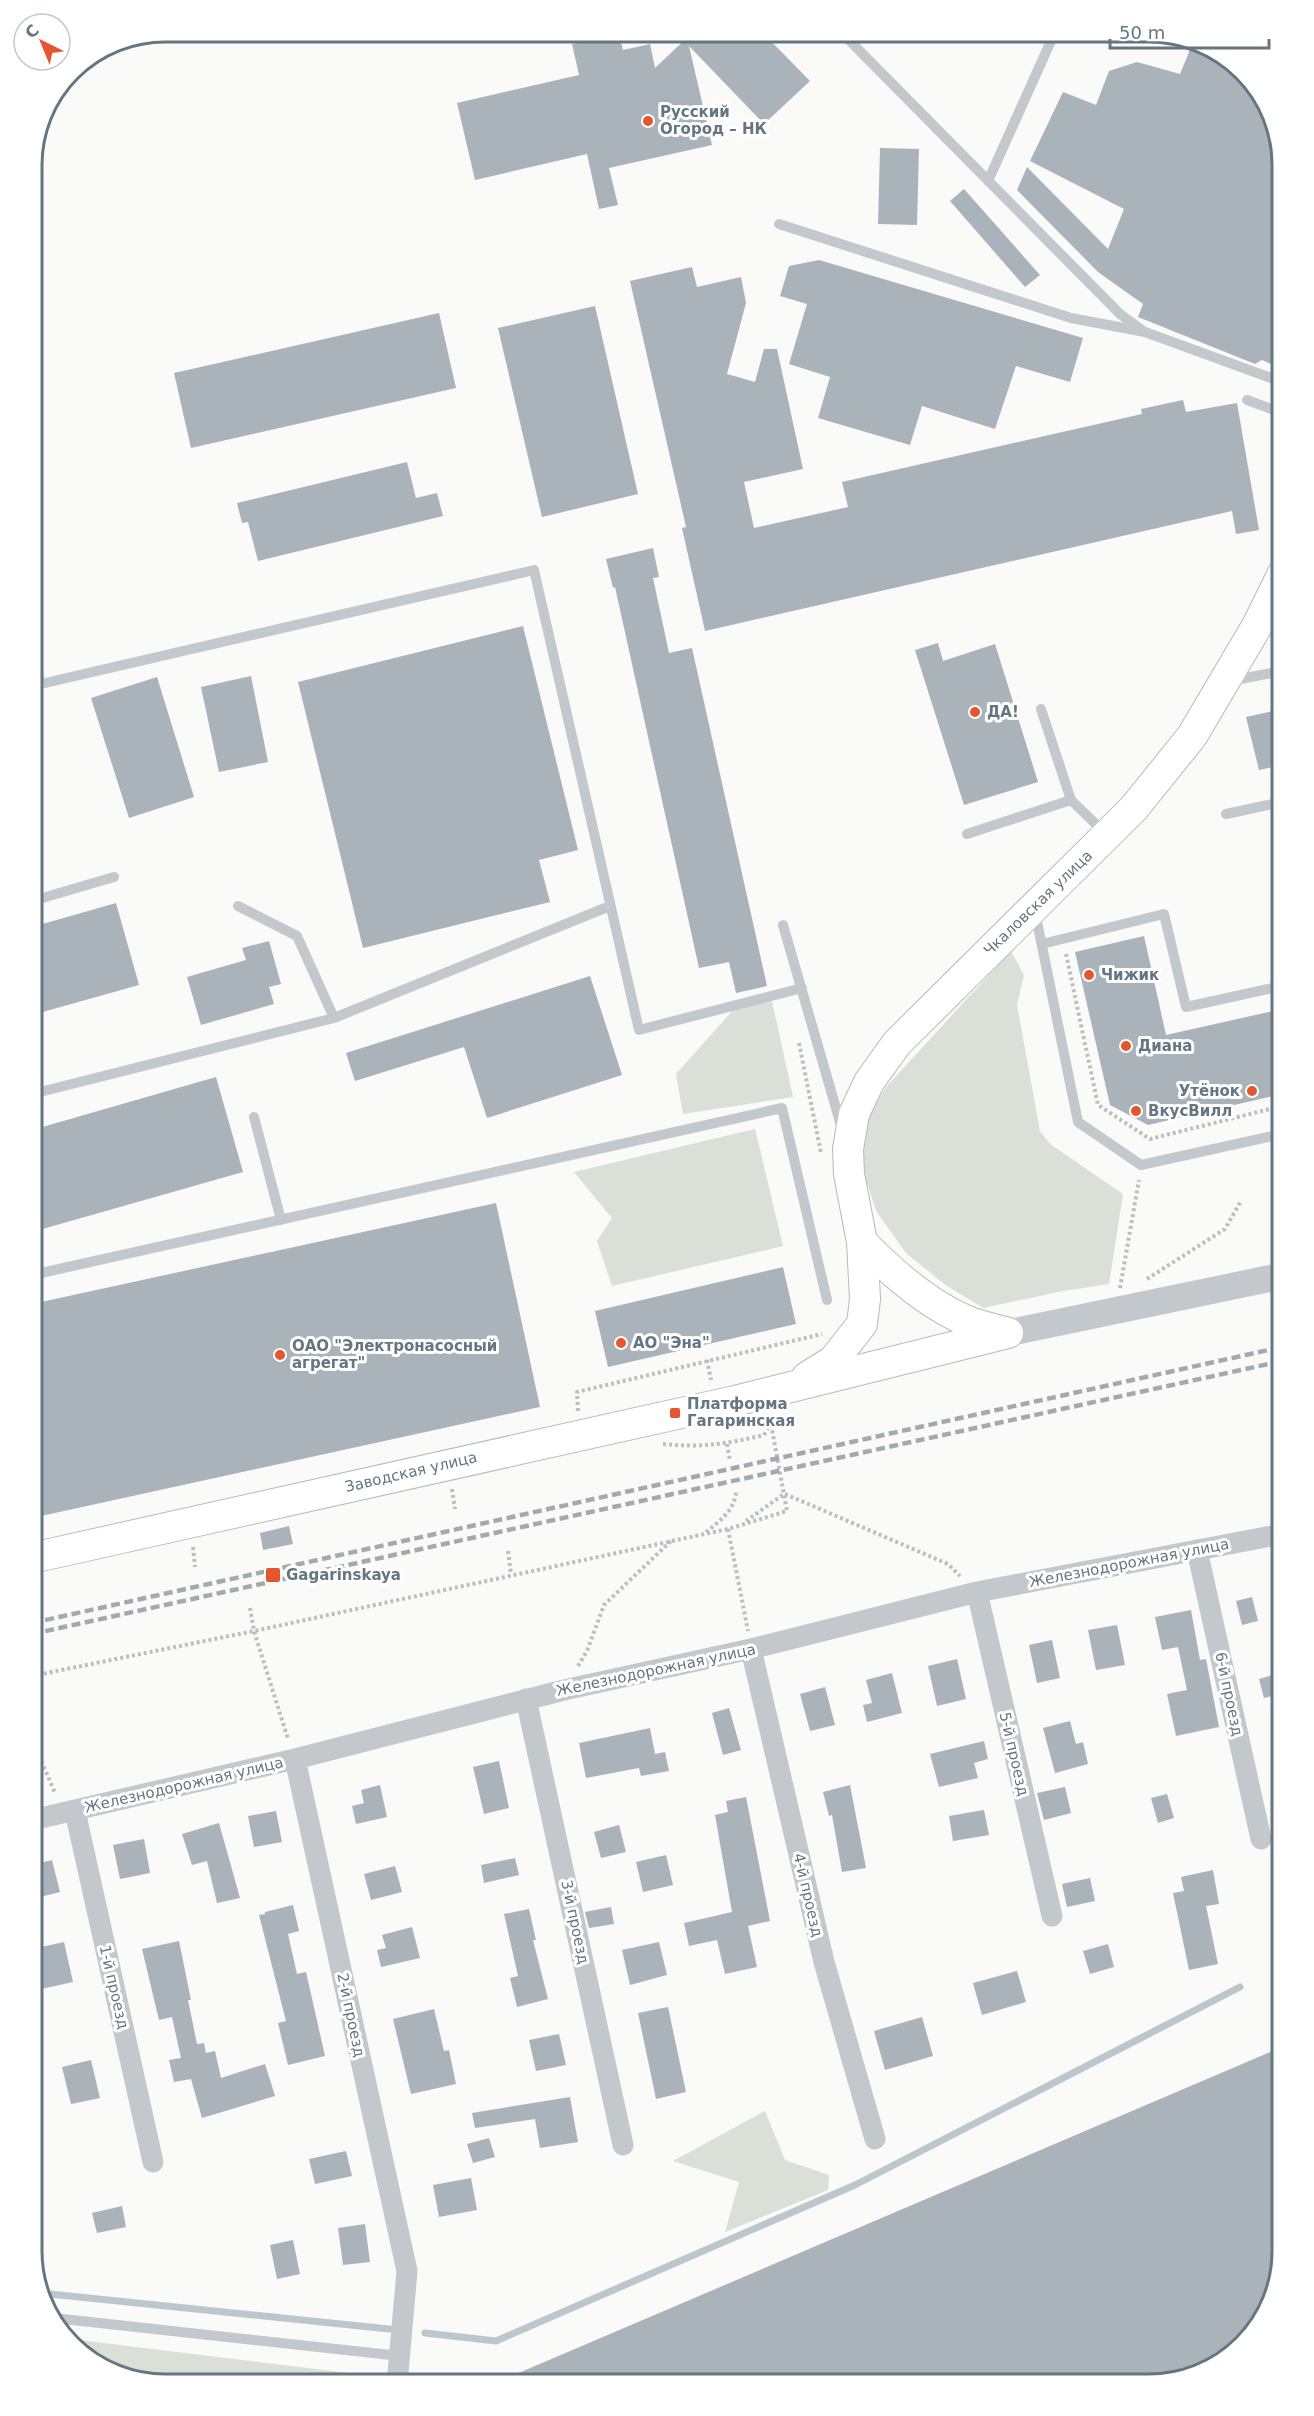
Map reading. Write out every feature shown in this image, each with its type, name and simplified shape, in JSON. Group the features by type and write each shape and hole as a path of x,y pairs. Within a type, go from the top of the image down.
{"main road":[{"name":"Чкаловская улица","path":"863,1320 862,1242 849,1174 848,1149 854,1114 869,1082 897,1043 1134,808 1179,753 1224,682 1272,595"},
{"path":"862,1242 886,1267 920,1293 966,1321 1008,1333"},
{"path":"790,1388 833,1361 863,1320 874,1300 889,1291 900,1288 920,1293 934,1311 937,1325 936,1338 927,1349 910,1358 889,1355 867,1335 863,1320"},
{"name":"Заводская улица","path":"42,1556 790,1388 1008,1333"}],"street":[{"path":"1008,1333 1272,1278"},
{"name":"Железнодорожная улица","path":"42,1818 295,1759 526,1699 751,1649 977,1592 1272,1536"},
{"name":"6-й проезд","path":"1197,1550 1261,1839"},
{"name":"5-й проезд","path":"977,1592 1052,1916"},
{"name":"4-й проезд","path":"751,1649 824,1962 875,2139"},
{"name":"3-й проезд","path":"526,1699 623,2145"},
{"name":"2-й проезд","path":"295,1759 407,2271 398,2374"},
{"name":"1-й проезд","path":"70,1812 153,2162"}],"lane":[{"path":"851,42 1120,314 1145,332"},
{"path":"988,181 1050,42"},
{"path":"779,224 1071,318 1145,332 1272,378"},
{"path":"1247,400 1272,409"},
{"path":"42,684 534,570 639,1030 802,988"},
{"path":"1224,682 1272,673"},
{"path":"1041,709 1071,800 1107,835"},
{"path":"967,834 1071,800"},
{"path":"1226,814 1272,804"},
{"path":"42,898 114,877"},
{"path":"238,906 297,936 334,1018"},
{"path":"42,1091 334,1018 610,906"},
{"path":"1034,908 1078,1122 1142,1165 1272,1136"},
{"path":"1042,944 1164,914 1186,1007 1272,988"},
{"path":"783,925 848,1149"},
{"path":"42,1272 782,1108 827,1300"},
{"path":"254,1117 281,1220"},
{"path":"62,2319 400,2356"}],"path":[{"path":"1063,939 1098,1105 1150,1139 1272,1108"},
{"path":"798,1038 823,1164"},
{"path":"1119,1297 1142,1165 1150,1139"},
{"path":"1138,1285 1225,1230 1241,1201"},
{"path":"568,1413 579,1411 577,1392 833,1331"},
{"path":"707,1360 711,1386"},
{"path":"42,1674 254,1631 706,1533 788,1511 771,1424 764,1435 728,1444 694,1448 663,1444"},
{"path":"728,1444 730,1461"},
{"path":"706,1533 731,1508 736,1491"},
{"path":"453,1492 455,1509"},
{"path":"743,1524 784,1494"},
{"path":"784,1494 948,1564 977,1592"},
{"path":"728,1528 751,1649"},
{"path":"564,1690 587,1651 604,1605 673,1540"},
{"path":"508,1551 511,1574"},
{"path":"194,1552 195,1567"},
{"path":"250,1608 254,1631 295,1759"},
{"path":"42,1758 70,1812"}],"shaded area":[{"path":"1011,951 1024,975 1017,1005 1040,1131 1050,1144 1123,1194 1109,1284 983,1308 944,1284 906,1253 876,1211 864,1173 861,1129 886,1087"},
{"path":"772,1001 793,1097 683,1114 676,1074 734,1009"},
{"path":"755,1129 783,1246 612,1286 597,1241 612,1218 574,1172"},
{"path":"765,2111 785,2160 829,2175 828,2190 725,2232 739,2182 673,2161"},
{"path":"81,2340 357,2374 157,2374 141,2372 111,2361"}],"building":[{"path":"581,42 621,42 623,50 650,44 655,68 682,42 772,42 810,81 764,124 689,46 712,145 609,168 618,205 599,209 587,154 475,180 457,103 579,75 572,44"},
{"path":"1190,49 1217,63 1247,90 1263,118 1268,133 1272,157 1272,364 1262,360 1255,364 1138,317 1143,304 1098,272 1017,190 1027,167 1108,249 1124,209 1030,161 1063,92 1096,105 1109,71 1137,62 1180,74"},
{"path":"880,148 919,149 917,225 878,224"},
{"path":"964,189 1040,275 1025,287 950,201"},
{"path":"819,260 1083,338 1070,382 1016,366 995,429 922,406 910,445 818,418 830,377 789,364 807,304 780,296 789,266"},
{"path":"692,267 697,287 741,277 746,303 727,374 755,382 764,349 777,349 803,469 744,482 754,528 848,507 842,482 1142,414 1141,409 1183,400 1186,412 1237,403 1259,530 1236,534 1232,511 705,631 682,528 686,527 630,281"},
{"path":"595,306 638,494 542,517 498,328"},
{"path":"439,313 456,388 191,448 174,373"},
{"path":"407,462 416,498 437,493 443,516 258,561 248,522 242,523 237,503"},
{"path":"653,548 659,577 653,578 669,653 692,648 767,986 736,993 729,962 699,968 615,587 613,588 606,559"},
{"path":"523,626 578,850 539,860 550,902 363,948 298,682"},
{"name":"ДА!","path":"938,643 943,661 995,644 1038,782 964,805 915,650"},
{"path":"251,676 268,762 219,772 201,687"},
{"path":"157,677 194,797 129,818 91,698"},
{"path":"1272,711 1272,767 1259,770 1246,717"},
{"path":"116,903 139,985 42,1012 42,924"},
{"path":"1144,936 1166,1035 1272,1011 1272,1096 1148,1125 1110,1105 1075,952"},
{"path":"269,941 281,984 269,987 274,1004 201,1025 187,977 246,960 242,948"},
{"path":"590,976 622,1075 487,1118 464,1047 355,1081 346,1053"},
{"path":"216,1077 243,1172 42,1229 42,1127"},
{"name":"ОАО \"Электронасосный агрегат\"","path":"496,1203 540,1407 42,1516 42,1302"},
{"path":"783,1267 796,1324 608,1367 595,1311"},
{"path":"289,1526 293,1544 263,1550 260,1533"},
{"path":"1252,1597 1258,1621 1242,1625 1236,1601"},
{"path":"1191,1610 1200,1660 1206,1659 1219,1727 1176,1736 1167,1694 1187,1690 1178,1647 1162,1650 1155,1617"},
{"path":"1117,1625 1125,1665 1096,1670 1088,1630"},
{"path":"1052,1640 1060,1678 1037,1683 1029,1645"},
{"path":"957,1659 966,1699 937,1706 928,1666"},
{"path":"892,1673 902,1713 867,1722 863,1705 872,1703 866,1680"},
{"path":"1272,1675 1272,1696 1264,1698 1259,1679"},
{"path":"825,1687 835,1725 810,1731 800,1694"},
{"path":"729,1708 741,1750 723,1755 712,1713"},
{"path":"1070,1721 1076,1744 1083,1742 1088,1764 1055,1773 1043,1728"},
{"path":"650,1728 655,1754 665,1752 669,1771 641,1776 639,1768 586,1778 579,1743"},
{"path":"984,1741 988,1759 974,1763 978,1778 939,1787 930,1754"},
{"path":"499,1761 509,1808 484,1814 473,1767"},
{"path":"380,1785 387,1817 356,1824 352,1806 364,1803 361,1790"},
{"path":"850,1785 866,1868 842,1872 832,1815 829,1816 823,1792"},
{"path":"1065,1787 1071,1813 1044,1820 1037,1793"},
{"path":"1167,1794 1174,1818 1158,1823 1151,1798"},
{"path":"746,1797 770,1921 748,1926 757,1967 725,1974 717,1940 689,1946 684,1923 732,1912 715,1815 728,1812 726,1801"},
{"path":"984,1810 989,1835 953,1841 949,1816"},
{"path":"276,1811 282,1842 254,1847 248,1816"},
{"path":"219,1823 240,1898 217,1903 207,1861 192,1865 182,1834"},
{"path":"619,1825 626,1852 601,1858 594,1832"},
{"path":"144,1839 150,1873 120,1879 113,1845"},
{"path":"666,1855 673,1885 643,1892 636,1862"},
{"path":"515,1858 519,1875 484,1883 481,1865"},
{"path":"52,1860 60,1892 42,1896 42,1862"},
{"path":"395,1866 402,1892 371,1900 364,1874"},
{"path":"1213,1870 1219,1904 1206,1906 1218,1964 1189,1970 1173,1893 1184,1891 1181,1877"},
{"path":"1090,1878 1095,1901 1067,1907 1062,1884"},
{"path":"293,1905 299,1931 288,1934 297,1974 306,1972 325,2056 288,2065 278,2023 286,2021 259,1915"},
{"path":"611,1907 614,1924 589,1928 585,1912"},
{"path":"529,1909 536,1940 533,1940 548,1999 517,2007 510,1978 518,1976 504,1914"},
{"path":"412,1927 420,1958 381,1967 377,1950 386,1948 382,1935"},
{"path":"179,1941 197,2044 204,2043 206,2053 215,2051 221,2078 265,2064 275,2096 202,2118 191,2079 174,2082 169,2060 181,2058 172,2017 159,2020 142,1949"},
{"path":"64,1942 73,1982 42,1989 42,1947"},
{"path":"659,1942 667,1975 630,1985 622,1950"},
{"path":"1108,1944 1114,1967 1090,1974 1083,1951"},
{"path":"1017,1971 1026,2002 982,2015 973,1983"},
{"path":"668,2007 686,2092 656,2099 638,2013"},
{"path":"434,2009 444,2051 449,2050 456,2084 411,2094 393,2019"},
{"path":"922,2017 933,2056 885,2070 874,2031"},
{"path":"559,2034 566,2065 536,2071 529,2040"},
{"path":"1272,2051 1272,2251 1268,2283 1259,2305 1241,2332 1217,2353 1196,2365 1157,2374 516,2374"},
{"path":"91,2060 100,2098 71,2104 62,2067"},
{"path":"570,2097 578,2142 540,2148 535,2119 475,2128 472,2113"},
{"path":"489,2138 495,2157 473,2163 467,2144"},
{"path":"346,2151 352,2176 315,2184 309,2159"},
{"path":"471,2178 477,2210 439,2217 433,2185"},
{"path":"122,2206 126,2227 97,2233 92,2213"},
{"path":"365,2224 370,2262 343,2265 338,2228"},
{"path":"293,2240 300,2274 277,2279 270,2245"}],"waterway":[{"path":"425,2333 496,2341 855,2185 1240,1987"},
{"path":"50,2294 389,2329"}],"railway":[{"path":"42,1621 1272,1349"},
{"path":"42,1632 1272,1363"}],"place":[{"name":"Русский Огород – НК","path":"648,121"},
{"name":"ДА!","path":"975,712"},
{"name":"Чижик","path":"1089,975"},
{"name":"Диана","path":"1126,1046"},
{"name":"Утёнок","path":"1252,1091"},
{"name":"ВкусВилл","path":"1136,1111"},
{"name":"АО \"Эна\"","path":"621,1343"},
{"name":"ОАО \"Электронасосный агрегат\"","path":"280,1355"},
{"name":"Платформа Гагаринская","path":"675,1413"},
{"name":"Gagarinskaya","path":"273,1575"}]}
